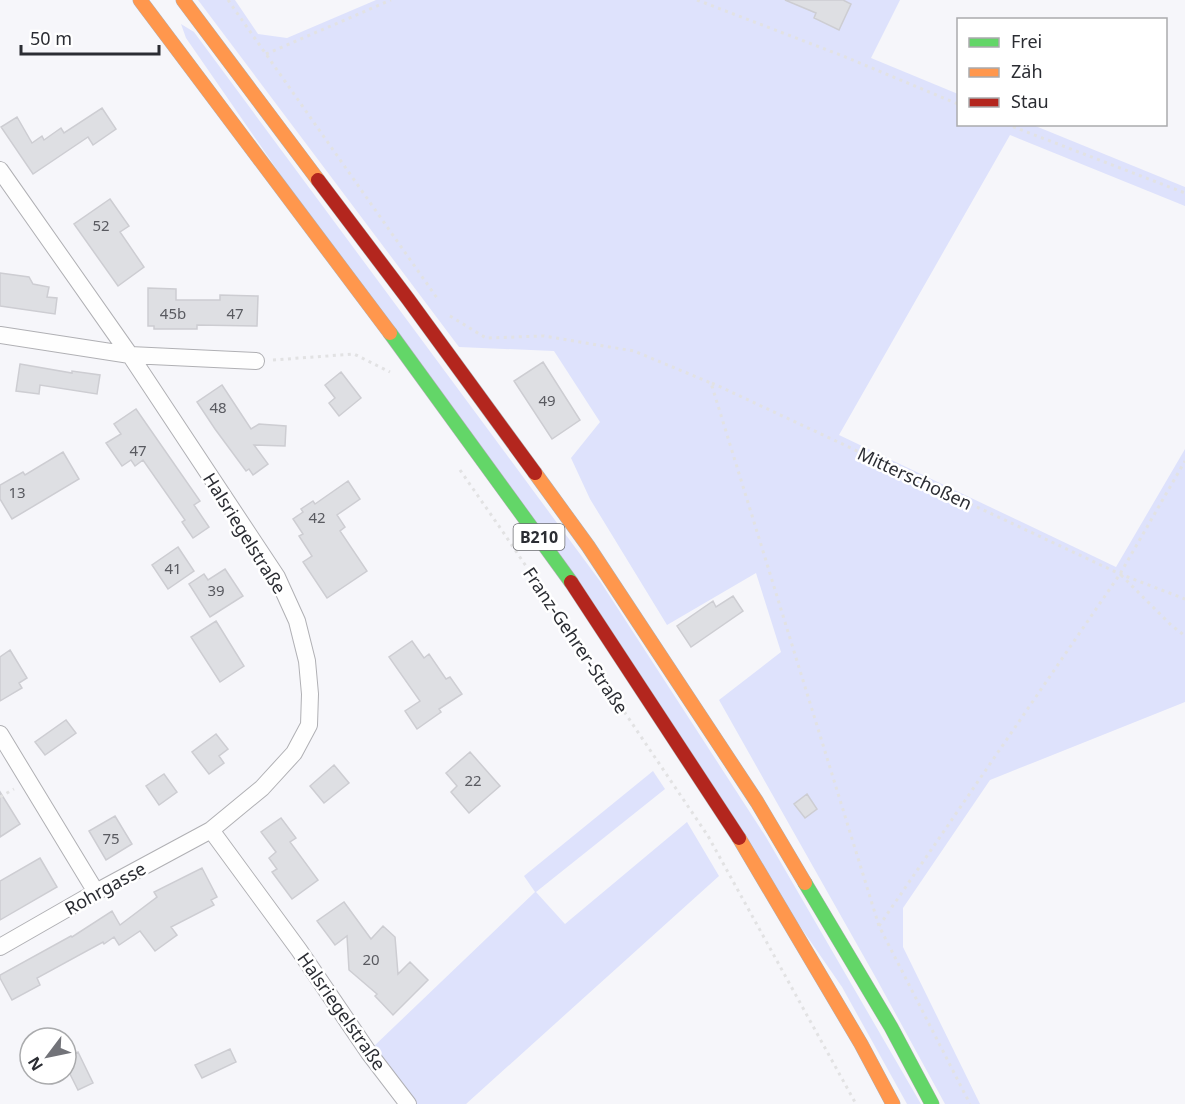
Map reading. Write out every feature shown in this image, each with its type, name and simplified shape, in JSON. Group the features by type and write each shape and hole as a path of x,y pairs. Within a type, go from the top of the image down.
{"main road":[{"name":"B210","path":"140,0 393,337 564,572 730,822 861,1044 893,1104"},
{"name":"B210","path":"183,0 408,299 588,546 757,802 891,1027 932,1104"}],"street":[{"name":"Halsriegelstraße","path":"0,170 130,355 277,578 297,621 307,662 310,694 309,725 294,753 262,788 211,830 299,950 369,1053 408,1104"},
{"path":"0,335 130,355 256,361"},
{"path":"0,734 96,892"},
{"name":"Rohrgasse","path":"0,947 211,830"}],"path":[{"path":"228,0 437,297"},
{"path":"266,54 391,0"},
{"path":"697,0 843,56 957,104"},
{"path":"1011,126 1185,193"},
{"name":"Mitterschoßen","path":"450,316 486,338 544,336 634,351 711,383 1120,574 1185,600"},
{"path":"256,361 354,354 391,372"},
{"path":"711,383 879,926 970,1104"},
{"path":"879,926 1120,574 1185,461"},
{"name":"Franz-Gehrer-Straße","path":"457,466 708,836 856,1104"},
{"path":"1120,574 1185,636"}],"shaded area":[{"path":"198,0 235,0 258,34 287,38 376,0 900,0 871,58 957,94 957,126 1035,126 1185,187 1185,206 1010,135 839,435 1116,567 1185,449 1185,702 990,780 903,908 903,947 980,1104 945,1104 719,700 781,652 756,573 667,625 590,499 571,458 600,422 554,351 459,347"},
{"path":"181,24 194,32 600,581 766,837 921,1104 907,1104 842,987 186,38"},
{"path":"653,771 665,789 536,892 565,924 687,822 719,876 466,1104 416,1104 372,1048 535,892 524,876"}],"building":[{"path":"785,0 843,0 851,4 839,30 814,18 816,13"},
{"path":"102,108 116,129 93,145 88,137 33,174 1,127 17,117 32,143 42,136 44,140 61,128 64,133"},
{"path":"110,199 129,226 120,232 144,267 118,286 74,224"},
{"path":"0,273 29,277 33,284 49,287 47,297 57,298 55,314 0,306"},
{"path":"148,288 176,289 176,300 220,300 220,295 258,296 257,326 197,325 197,329 154,329 154,326 148,326"},
{"path":"543,362 580,420 552,439 514,381"},
{"path":"20,364 72,373 72,371 100,375 97,394 40,385 39,394 16,391"},
{"path":"341,372 361,398 339,416 329,403 335,398 325,385"},
{"path":"222,385 251,429 259,424 286,426 285,446 254,445 268,464 253,475 249,469 246,471 197,402"},
{"path":"136,409 200,501 194,505 209,527 193,538 182,522 185,520 143,460 135,466 131,460 122,466 106,443 121,434 114,424"},
{"path":"63,452 79,479 12,519 0,499 0,485 23,472 25,475"},
{"path":"348,481 360,499 337,515 345,527 340,531 367,571 327,598 303,562 312,556 299,536 303,534 293,519 303,512 301,509 313,501 315,504"},
{"path":"178,547 194,571 168,589 152,565"},
{"path":"225,569 243,596 210,617 189,584 204,574 208,580"},
{"path":"733,596 743,611 691,647 677,626 713,601 716,607"},
{"path":"216,621 244,666 220,682 191,637"},
{"path":"412,641 424,658 429,654 446,679 450,677 462,694 439,709 441,712 417,729 405,711 420,701 389,657"},
{"path":"10,650 27,678 19,683 22,688 0,701 0,657"},
{"path":"66,720 76,733 45,755 35,742"},
{"path":"216,734 228,749 219,756 224,763 209,774 192,752"},
{"path":"470,752 500,786 469,813 451,792 457,786 446,773"},
{"path":"334,765 349,783 324,803 310,786"},
{"path":"164,774 177,792 159,805 146,786"},
{"path":"0,792 20,824 0,837"},
{"path":"807,794 817,809 805,818 794,804"},
{"path":"115,816 132,844 106,860 89,831"},
{"path":"281,818 296,838 290,842 318,880 292,899 272,872 277,869 269,858 276,852 261,832"},
{"path":"40,858 57,887 0,920 0,881"},
{"path":"202,868 217,897 211,900 214,905 171,927 177,935 155,951 140,931 119,945 114,937 37,978 40,985 12,1000 0,975 72,937 112,911 120,925 157,897 154,892"},
{"path":"344,902 371,939 383,926 395,937 398,974 410,962 428,980 393,1015 375,996 377,994 349,970 347,936 335,945 317,921"},
{"path":"230,1049 236,1062 202,1078 195,1065"},
{"path":"78,1052 93,1083 78,1090 76,1086 78,1086"}],"traffic: fast":[{"path":"390,333 571,582"},
{"path":"805,883 891,1027 932,1104"}],"traffic: slow":[{"path":"140,0 390,333"},
{"path":"183,0 318,180"},
{"path":"535,473 588,546 757,802 805,883"},
{"path":"739,838 861,1044 893,1104"}],"traffic: jam":[{"path":"318,180 535,473"},
{"path":"571,582 739,838"}]}
